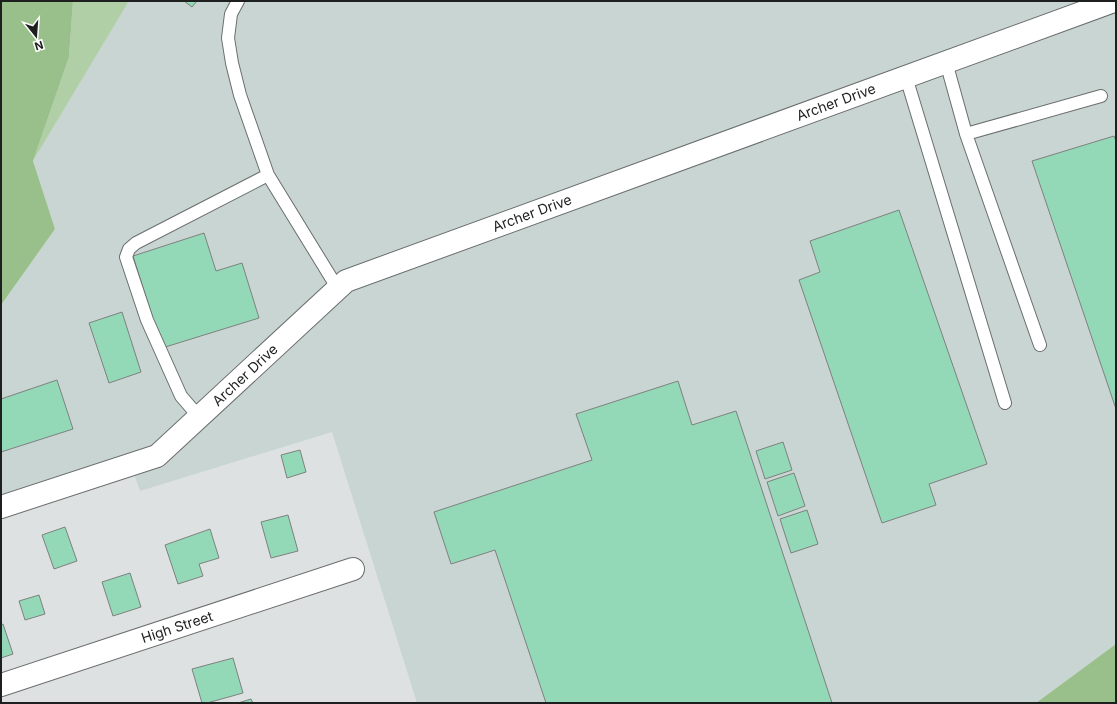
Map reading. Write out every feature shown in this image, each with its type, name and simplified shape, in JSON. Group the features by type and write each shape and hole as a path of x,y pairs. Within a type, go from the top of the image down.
{"street":[{"name":"Archer Drive","path":"1,507 157,456 346,281 1114,1"},
{"name":"High Street","path":"1,685 353,569"}],"lane":[{"path":"238,1 231,14 228,38 232,63 240,95 268,175 338,289"},
{"path":"946,62 966,134 1040,345"},
{"path":"906,77 1005,403"},
{"path":"966,134 1101,96"},
{"path":"199,417 181,396 147,320 126,257 129,249 136,243 268,175"}],"shaded area":[{"path":"129,1 1116,1 1116,644 1036,703 417,703 332,432 140,491 131,465 1,507 1,305 55,229 33,161"}],"green space":[{"path":"1,1 73,1 69,57 33,161 55,229 1,305"},
{"path":"73,1 129,1 33,161 69,57"},
{"path":"1116,644 1116,703 1036,703"}],"building":[{"path":"184,1 197,1 192,7"},
{"path":"1114,136 1116,141 1116,409 1032,161"},
{"path":"899,210 987,464 929,484 936,505 882,523 799,280 820,272 810,241"},
{"path":"204,233 216,271 242,263 259,318 162,348 133,256"},
{"path":"122,312 141,372 109,383 89,323"},
{"path":"57,380 73,429 1,452 1,399"},
{"path":"678,381 692,425 736,411 832,703 546,703 495,550 451,564 434,512 592,460 576,414"},
{"path":"783,442 792,470 765,479 756,451"},
{"path":"300,450 306,472 287,478 281,455"},
{"path":"794,473 805,506 778,516 767,482"},
{"path":"807,510 818,544 791,553 780,519"},
{"path":"288,515 298,551 271,558 261,522"},
{"path":"65,527 77,561 54,569 42,535"},
{"path":"210,529 219,558 199,564 203,576 178,584 165,545"},
{"path":"130,573 141,607 113,616 102,582"},
{"path":"39,595 45,614 25,620 19,601"},
{"path":"3,624 13,654 1,658 1,625"},
{"path":"233,658 243,693 202,703 192,669"},
{"path":"251,699 253,703 238,703"}]}
